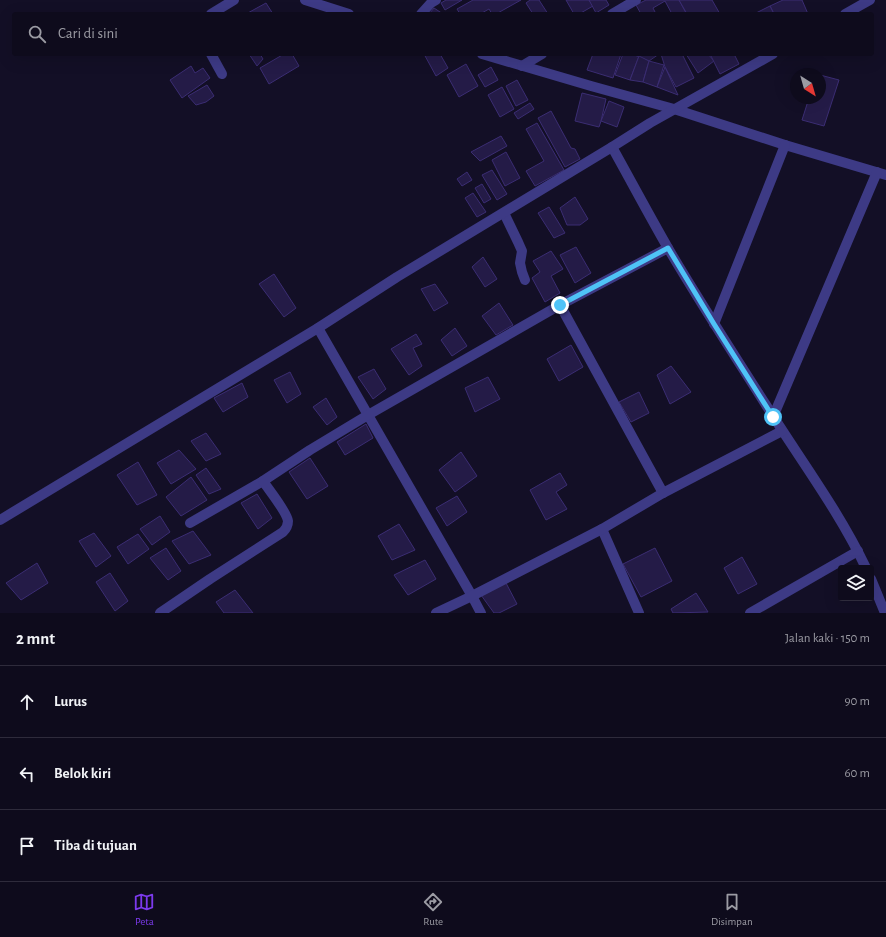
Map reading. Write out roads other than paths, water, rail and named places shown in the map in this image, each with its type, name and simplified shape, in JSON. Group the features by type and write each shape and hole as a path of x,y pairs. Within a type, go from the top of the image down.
{"street":[{"path":"214,12 234,0"},
{"path":"305,0 343,12"},
{"path":"615,12 636,0"},
{"path":"849,12 870,0"},
{"path":"423,12 432,1"},
{"path":"212,56 222,74"},
{"path":"489,56 674,109 785,145 882,174 773,417"},
{"path":"522,66 539,56"},
{"path":"0,520 318,328 650,123 769,56"},
{"path":"714,324 785,145"},
{"path":"612,147 668,248 714,324 825,496 858,551 865,565"},
{"path":"504,213 522,251 520,263 525,280"},
{"path":"190,523 263,481 310,450 368,415 560,305 668,248"},
{"path":"560,305 663,493"},
{"path":"318,328 481,613"},
{"path":"436,613 602,529 663,493 782,431"},
{"path":"160,613 285,530 288,525 287,517 263,481"},
{"path":"602,529 639,613"},
{"path":"750,613 858,551"},
{"path":"874,586 885,613"}]}
